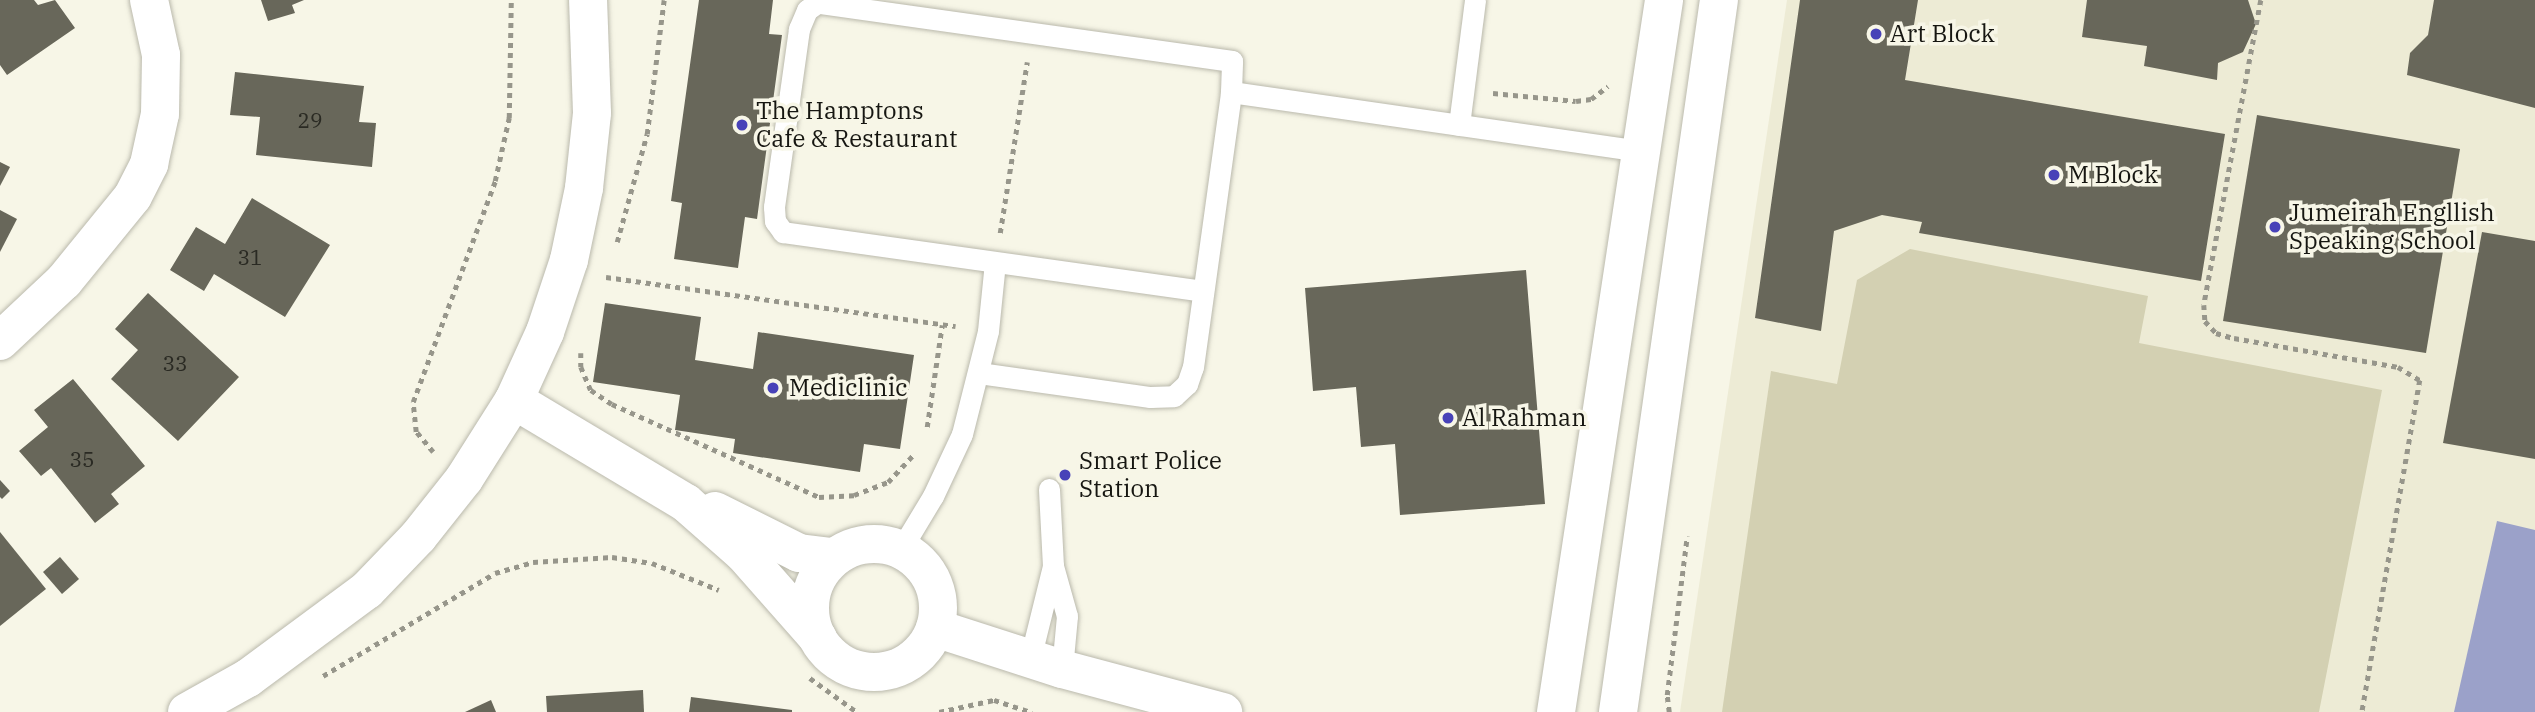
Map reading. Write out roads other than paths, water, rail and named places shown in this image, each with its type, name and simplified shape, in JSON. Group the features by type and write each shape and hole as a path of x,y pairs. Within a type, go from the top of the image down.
{"street":[{"path":"0,341 64,281 133,196 149,164 160,114 161,55 149,0"},
{"path":"187,712 248,678 367,590 418,537 464,479 514,400 565,272 584,188 592,113 593,39 588,0"},
{"path":"1556,712 1664,0"},
{"path":"1618,712 1719,0"},
{"path":"514,400 686,503 743,553 818,639 844,664 880,671 914,657 935,628 938,610 932,583 917,560 901,549 866,544 834,557 799,553 728,516 686,503"},
{"path":"818,639 810,604 813,586 834,557"},
{"path":"935,628 1046,664 1223,712"}],"lane":[{"path":"1459,125 1475,0"},
{"path":"979,373 1150,397 1174,396 1187,384 1193,367 1234,66 1228,59 817,3 807,10 799,29 774,207 775,221 783,232 1203,291"},
{"path":"1231,92 1640,151"},
{"path":"901,549 933,496 962,434 988,331 995,262"},
{"path":"1046,664 1053,566 1049,489"},
{"path":"1046,664 1068,616 1053,566"}],"water":[{"path":"2497,521 2535,530 2535,712 2454,712"}],"place":[{"name":"Art Block","path":"1876,34"},
{"name":"The Hamptons Cafe & Restaurant","path":"742,125"},
{"name":"M Block","path":"2054,175"},
{"name":"Jumeirah Engllish Speaking School","path":"2275,227"},
{"name":"Mediclinic","path":"773,388"},
{"name":"Al Rahman","path":"1448,418"},
{"name":"Smart Police Station","path":"1065,475"}]}
